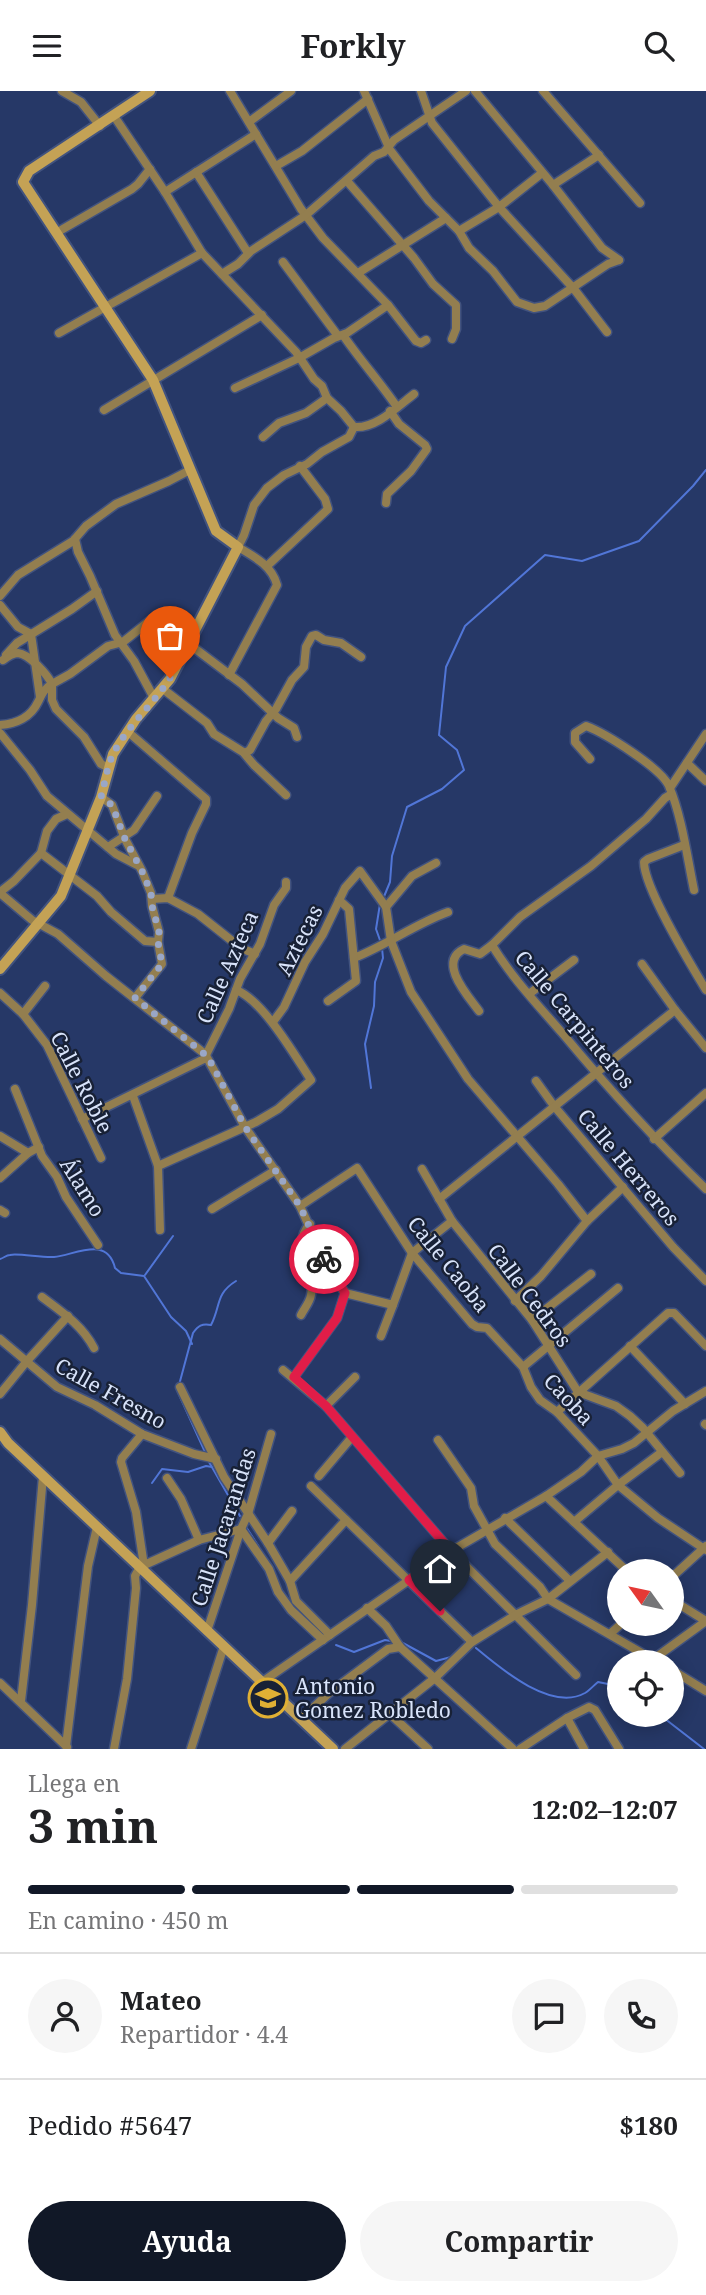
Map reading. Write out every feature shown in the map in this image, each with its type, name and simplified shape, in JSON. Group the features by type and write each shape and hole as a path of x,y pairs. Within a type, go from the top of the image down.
{"street":[{"path":"62,91 81,102 100,125"},
{"path":"150,91 29,171 24,177 24,185 153,380 216,531 267,566 274,576 276,589 267,601 229,675"},
{"path":"230,91 286,185 323,238 388,305 416,341 421,343 426,340"},
{"path":"249,122 291,91"},
{"path":"421,91 432,123 499,207 574,289 607,331"},
{"path":"222,274 238,264 248,253 306,215 374,156 384,152 394,140 466,91"},
{"path":"276,166 302,151 366,95 388,147 416,185 459,231 469,248 493,271 511,296 522,305 539,308 574,289 608,264 619,260 602,248 475,91"},
{"path":"543,91 640,203"},
{"path":"114,116 202,253 262,315 322,386 327,398 354,427"},
{"path":"165,192 256,134"},
{"path":"553,185 599,155"},
{"path":"56,233 132,189 150,169"},
{"path":"196,173 248,253"},
{"path":"459,231 499,207 542,173"},
{"path":"347,181 439,290 455,304 456,329 452,339"},
{"path":"358,273 446,218"},
{"path":"59,333 202,253"},
{"path":"283,262 359,359 383,385 399,423 427,447 421,459 387,494 386,503"},
{"path":"235,388 341,336 388,305"},
{"path":"104,410 262,315"},
{"path":"354,427 368,426 414,394"},
{"path":"263,437 279,423 301,415 327,398"},
{"path":"0,969 58,901 101,797 113,754 127,731 163,689 191,640 244,535 254,505 274,481 349,437 354,427"},
{"path":"267,566 328,509 325,499 300,466"},
{"path":"0,596 18,575 75,539 86,526 116,504 190,470"},
{"path":"75,539 78,552 115,635 134,661 154,698"},
{"path":"1,661 17,643 97,591"},
{"path":"0,605 18,627 32,634"},
{"path":"0,725 19,721 33,711 44,690 51,684 70,674 108,646 121,643 152,618 162,614 169,617 273,713 294,728 297,737"},
{"path":"17,643 18,627"},
{"path":"32,634 39,700"},
{"path":"245,753 250,750 292,680 304,667 306,647 312,636 337,642 361,657"},
{"path":"1,661 18,653 34,663 51,684 54,705 61,716 83,737 101,764 108,768"},
{"path":"163,689 207,723 214,734 245,753 286,795"},
{"path":"39,700 54,705"},
{"path":"590,759 575,742 575,733 586,726 631,751 664,779 676,805 694,890"},
{"path":"127,731 206,799 168,898"},
{"path":"0,733 47,796 119,856 137,865"},
{"name":"Calle Carpinteros","path":"706,734 670,791 646,819 592,866 520,917 492,945 506,968 595,1073 654,1139 706,1189"},
{"path":"687,763 706,781"},
{"path":"108,847 134,830 158,796"},
{"path":"101,797 112,805 142,871 152,899 159,932 162,964 135,998"},
{"path":"67,814 53,823 44,838 40,853 0,893 58,934 106,977 206,1055 245,1127 300,1206 324,1259 345,1293 393,1305"},
{"path":"684,845 648,859 644,868 683,952 706,990"},
{"path":"40,853 97,896 145,941 158,942"},
{"path":"436,863 412,876 386,907 391,941 411,992 468,1079 587,1221"},
{"name":"Aztecas","path":"273,1022 284,1007 345,888 360,871 386,907"},
{"name":"Calle Azteca","path":"82,1119 201,1062 255,954 286,882"},
{"path":"152,899 168,898 204,918 237,945 255,954"},
{"path":"328,1000 355,983 349,909 339,900"},
{"path":"354,958 448,912"},
{"path":"479,1011 456,979 453,960 455,955 464,949 480,954 492,945"},
{"path":"528,994 575,960"},
{"path":"642,964 674,1010 706,1048"},
{"path":"23,1014 45,986"},
{"path":"158,1166 245,1127 278,1109 311,1080 273,1022 246,995 236,990"},
{"name":"Calle Roble","path":"0,993 23,1014 47,1045 101,1158"},
{"path":"439,1199 674,1010"},
{"name":"Calle Herreros","path":"536,1081 554,1107 673,1247 706,1281"},
{"name":"Álamo","path":"15,1089 39,1147 66,1197 98,1245"},
{"path":"654,1139 706,1093"},
{"path":"133,1096 158,1166 160,1230"},
{"name":"Álamo","path":"0,1136 28,1153"},
{"path":"0,1178 28,1153 39,1147"},
{"name":"Calle Caoba","path":"300,1206 357,1168 412,1253 472,1324 487,1328 496,1337"},
{"name":"Calle Cedros","path":"422,1169 452,1221 531,1320 578,1392"},
{"path":"212,1209 276,1170"},
{"path":"698,1182 706,1176"},
{"path":"515,1301 541,1276 587,1221 623,1187"},
{"path":"381,1336 412,1253 452,1221"},
{"path":"301,1315 311,1296 302,1245 302,1234 310,1224"},
{"path":"305,1261 324,1259"},
{"path":"531,1320 591,1274"},
{"path":"523,1367 618,1288"},
{"path":"294,1377 337,1318 345,1293"},
{"path":"43,1297 68,1316 87,1335 94,1347"},
{"path":"557,1412 671,1312 706,1346"},
{"path":"0,1394 68,1316"},
{"name":"Caoba","path":"496,1337 523,1367 540,1400 557,1412 598,1456 618,1485 658,1518 705,1548"},
{"name":"Calle Fresno","path":"0,1339 57,1387 95,1405 142,1434 194,1454 216,1459"},
{"path":"630,1346 685,1404"},
{"path":"283,1370 326,1406 451,1551 576,1675"},
{"path":"326,1406 355,1377"},
{"path":"180,1387 224,1477 290,1581 296,1601 327,1637"},
{"path":"262,1682 451,1551 546,1496 581,1472 598,1456 634,1443 706,1391"},
{"path":"578,1392 616,1406 630,1416 680,1473"},
{"path":"142,1434 121,1462 136,1512 142,1566"},
{"name":"Calle Jacarandas","path":"207,1631 248,1514 271,1434"},
{"path":"319,1476 352,1437"},
{"path":"1,1438 142,1566 333,1749"},
{"path":"438,1440 471,1487 474,1506 495,1544 540,1587 548,1599 607,1631"},
{"path":"575,1522 618,1485 662,1453"},
{"path":"21,1700 43,1476"},
{"path":"167,1478 181,1499 199,1540"},
{"path":"312,1486 472,1642"},
{"path":"546,1496 615,1559"},
{"path":"268,1543 292,1511"},
{"path":"505,1518 570,1581"},
{"path":"290,1581 346,1520"},
{"path":"68,1747 88,1566 97,1527"},
{"path":"114,1749 127,1679 135,1576 142,1566 199,1540 241,1529 269,1569 278,1593 291,1610 327,1637"},
{"path":"684,1566 705,1548"},
{"path":"345,1749 435,1678 472,1642 517,1614 548,1599 608,1552"},
{"path":"668,1650 706,1621 684,1607"},
{"path":"367,1608 386,1626 400,1647 513,1749"},
{"path":"616,1636 636,1650"},
{"path":"191,1749 224,1646"},
{"path":"301,1719 329,1693 388,1649 400,1647"},
{"path":"684,1678 706,1691"},
{"path":"0,1683 68,1747"},
{"path":"520,1749 567,1718 592,1707 619,1749"},
{"path":"389,1713 428,1749"},
{"path":"567,1718 584,1749"}],"waterway":[{"path":"383,899 390,882 392,856 407,807 442,789 464,770 457,750 439,735 446,667 465,626 545,555 582,561 639,541 706,470"},
{"path":"380,904 376,929 381,943"},
{"path":"371,1088 365,1044 374,1006 375,982 383,958 382,948"},
{"path":"145,1275 173,1236"},
{"path":"0,1259 7,1255 54,1257 89,1249 105,1252 121,1273 144,1276 171,1317 186,1331 192,1344"},
{"path":"179,1385 193,1333 200,1326 211,1325 221,1296 236,1281"},
{"path":"177,1390 205,1452"},
{"path":"209,1462 240,1516"},
{"path":"152,1483 162,1469 188,1472 206,1466 212,1467"},
{"path":"246,1527 259,1547"},
{"path":"289,1601 307,1619"},
{"path":"336,1645 354,1652 385,1640 391,1641"},
{"path":"401,1642 436,1661 451,1657"},
{"path":"476,1648 512,1676 557,1697 572,1697 585,1693 598,1682 607,1684"},
{"path":"676,1727 704,1749"}],"way so far":[{"path":"170,678 136,719 113,754 101,797 112,805 121,831 142,871 151,893 158,925 162,964 135,998 208,1057 245,1127 300,1206 324,1259"}],"place":[{"name":"Antonio Gomez Robledo","path":"268,1698"}],"route":[{"path":"324,1259 345,1293 337,1318 294,1377 326,1406 451,1551 409,1580 440,1611"}]}
